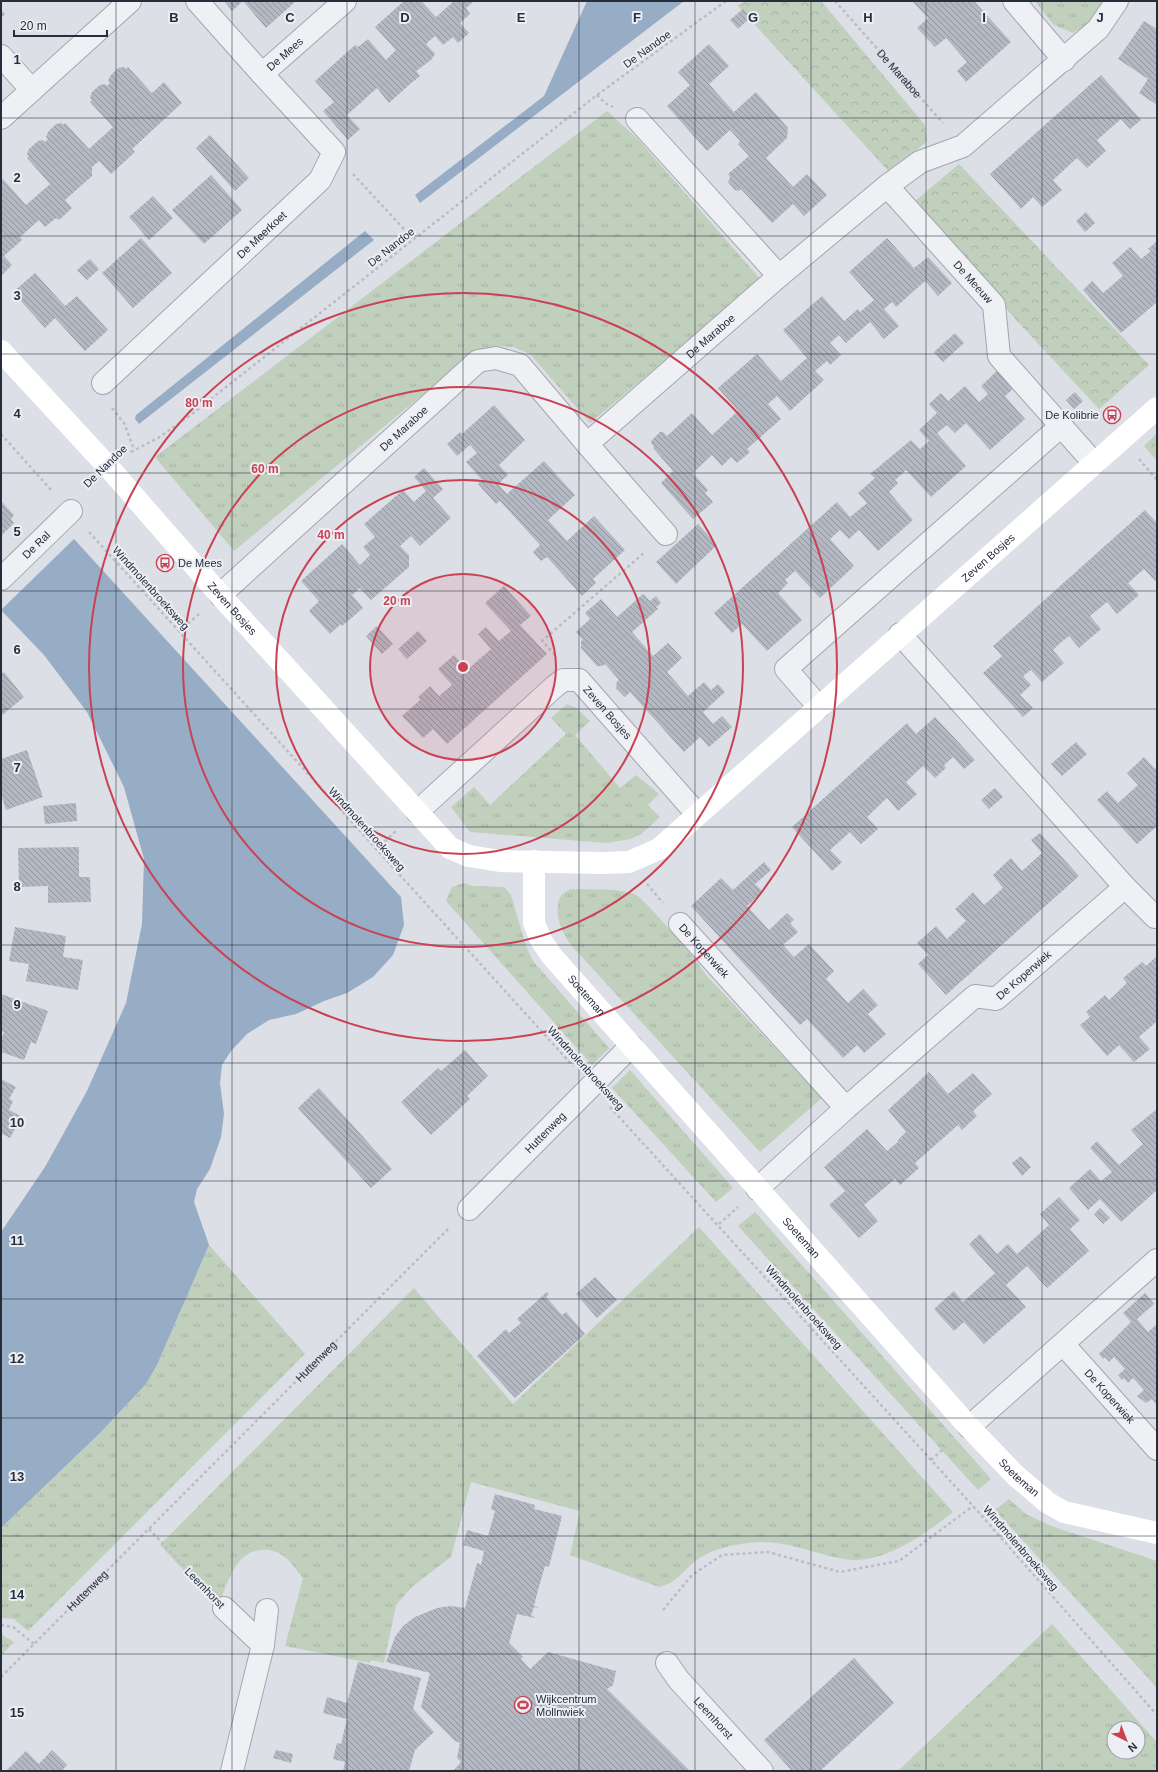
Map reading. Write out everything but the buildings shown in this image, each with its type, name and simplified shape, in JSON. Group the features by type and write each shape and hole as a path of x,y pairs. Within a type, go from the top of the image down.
{"street":[{"path":"1,118 130,1"},
{"name":"De Mees","path":"196,1 262,74 345,1"},
{"path":"1014,1 1064,60"},
{"name":"De Maraboe","path":"587,444 779,276 887,186 920,162 963,146 1098,30 1117,1"},
{"path":"1,56 32,90"},
{"path":"262,74 334,152"},
{"path":"637,119 779,276"},
{"name":"De Meerkoet","path":"103,383 320,180 334,152"},
{"name":"De Meeuw","path":"887,186 994,304 999,356 1094,463"},
{"name":"Zeven Bosjes","path":"1,350 112,470 220,595 450,848 469,856 500,861 603,863 629,862 659,849 1157,408"},
{"name":"De Maraboe","path":"220,595 478,361 496,358 520,365 666,534"},
{"path":"819,707 786,670 1061,426"},
{"name":"De Ral","path":"1,579 71,511"},
{"path":"900,634 1125,887 1155,917 1157,917"},
{"name":"Zeven Bosjes","path":"417,812 554,687 563,680 579,680 697,814"},
{"name":"Soeteman","path":"534,861 534,923 541,940 551,956 969,1427 1015,1475 1048,1503 1064,1512 1157,1533"},
{"name":"De Koperwiek","path":"757,1189 846,1108 975,996 996,999 1125,887"},
{"name":"De Koperwiek","path":"680,924 846,1108"},
{"name":"Huttenweg","path":"469,1209 631,1046"},
{"path":"969,1427 1157,1260"},
{"name":"De Koperwiek","path":"1063,1344 1157,1449"},
{"name":"Leemhorst","path":"224,1608 263,1645"},
{"path":"232,1771 263,1645 267,1610"},
{"name":"Leemhorst","path":"667,1663 678,1679 762,1771"}],"path":[{"name":"De Nandoe","path":"112,470 134,449 158,438 188,417 597,95 726,1"},
{"name":"De Maraboe","path":"835,1 963,146"},
{"path":"334,152 414,240"},
{"path":"103,383 97,390 124,423 134,449"},
{"name":"Windmolenbroeksweg","path":"1,434 591,1086 724,1230 973,1506 1157,1715"},
{"path":"579,680 542,641 666,534"},
{"name":"De Koperwiek","path":"629,862 680,924"},
{"name":"Huttenweg","path":"1,1677 469,1209"},
{"path":"663,1610 692,1575 722,1555 768,1552 840,1572 899,1561 973,1506"},
{"name":"Leemhorst","path":"149,1529 224,1608"},
{"path":"1,1625 12,1627 34,1644"}],"green space":[{"path":"747,1 821,1 925,125 927,141 891,174 737,5"},
{"path":"1035,1 1104,1 1099,16 1073,33 1054,25"},
{"path":"607,111 638,139 761,280 590,423 530,354 514,347 497,346 469,356 234,551 155,457"},
{"path":"959,164 1149,365 1099,409 1017,321 914,202"},
{"path":"1157,433 1157,461 1144,446"},
{"path":"567,704 576,708 590,721 575,735 620,788 636,775 659,794 648,805 660,817 641,834 631,839 606,843 470,832 451,807 474,787 490,805 566,734 551,718"},
{"path":"464,883 473,886 504,887 511,895 526,946 533,961 609,1048 592,1065 446,901 452,887"},
{"path":"570,889 619,890 634,894 639,898 671,931 707,976 822,1098 760,1152 572,946 560,924 558,912 559,900 563,894"},
{"path":"630,1070 733,1188 716,1202 612,1088"},
{"path":"755,1212 991,1479 978,1490 738,1226"},
{"path":"699,1227 953,1512 930,1530 888,1553 873,1558 858,1560 844,1559 797,1547 773,1543 761,1542 742,1544 722,1548 704,1556 673,1581 659,1587 570,1555 580,1511 471,1482 451,1557 413,1586 396,1605 384,1663 371,1660 370,1663 285,1646 303,1578 285,1557 275,1551 261,1550 252,1552 244,1557 238,1563 228,1580 218,1607 160,1545 414,1288 513,1404"},
{"path":"209,1245 305,1354 28,1631 14,1619 1,1618 1,1528 99,1434 146,1384 157,1365"},
{"path":"1009,1499 1026,1514 1051,1526 1157,1561 1157,1688 995,1510"},
{"path":"1052,1624 1137,1720 1106,1720 1106,1760 1146,1760 1146,1730 1157,1742 1157,1771 898,1771"},
{"path":"2,1635 14,1642 1,1656 1,1636"}],"water":[{"path":"587,1 684,1 420,203 415,195 544,96"},
{"path":"365,231 374,240 139,424 135,419 136,415"},
{"path":"74,539 401,897 404,925 393,955 373,977 347,993 324,1001 296,1014 269,1020 247,1034 231,1051 222,1065 220,1083 224,1114 221,1137 210,1169 197,1189 194,1202 209,1245 157,1365 146,1384 99,1434 1,1528 1,1232 45,1167 87,1091 126,1003 142,924 144,859 124,787 87,712 44,655 1,610"}],"place":[{"name":"De Kolibrie","path":"1112,415"},
{"name":"De Mees","path":"165,563"},
{"name":"Wijkcentrum Mollnwiek","path":"523,1705"}]}
